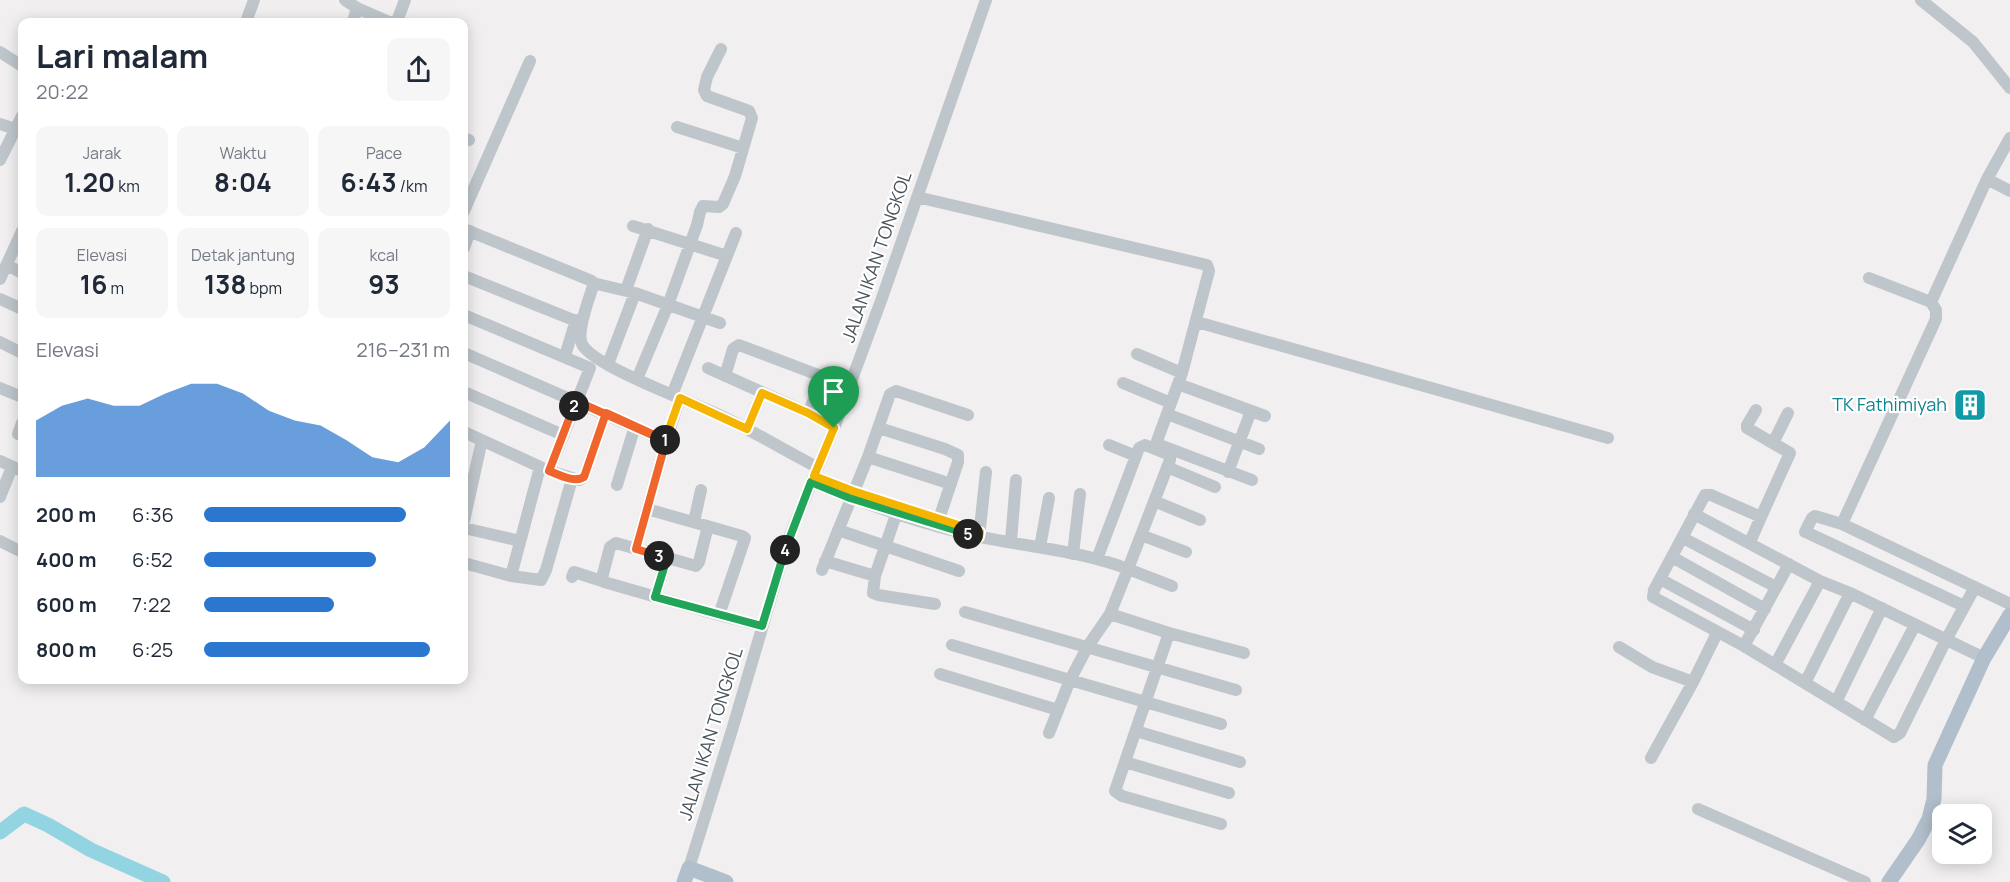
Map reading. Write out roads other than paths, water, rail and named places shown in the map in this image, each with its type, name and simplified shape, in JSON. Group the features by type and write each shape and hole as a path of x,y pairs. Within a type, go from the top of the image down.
{"main road":[{"path":"1889,882 1918,840 1929,819 1934,799 1935,765 1984,658 2010,615"},
{"path":"686,875 726,882"}],"street":[{"path":"247,18 254,0"},
{"path":"345,0 381,18"},
{"path":"398,18 405,0"},
{"name":"JALAN IKAN TONGKOL","path":"686,875 788,540 834,428 882,298 986,0"},
{"path":"1921,0 1973,42 2010,88"},
{"path":"354,18 357,8"},
{"path":"637,379 668,305 700,212 703,206 719,207 723,204 743,148 752,114 707,96 704,90 707,77 722,49"},
{"path":"0,52 18,63"},
{"path":"468,203 530,61"},
{"path":"677,127 743,148"},
{"path":"0,160 15,129"},
{"path":"1931,302 1987,180 2010,138"},
{"path":"1987,180 2010,190"},
{"path":"917,197 1207,265 1209,271 1197,321 1180,379 1157,435 1157,443 1252,480"},
{"path":"633,225 727,256"},
{"path":"608,364 648,229"},
{"path":"636,549 676,397 702,317 736,233"},
{"path":"468,237 593,282 631,291 720,323"},
{"path":"468,237 583,287 584,292 565,356"},
{"path":"0,279 18,241"},
{"path":"7,265 18,271"},
{"path":"468,278 576,321"},
{"path":"1842,524 1936,319 1936,310 1931,302 1869,278"},
{"path":"593,282 580,340 585,349 637,379 747,429 814,475 852,494 982,536 1097,559 1172,586"},
{"path":"0,298 18,307"},
{"path":"468,317 590,368 563,435 545,469 520,541 511,576"},
{"path":"1197,321 1608,438"},
{"path":"0,342 18,351"},
{"path":"725,376 734,349 740,345 821,376 822,381 808,413"},
{"path":"1137,354 1180,379 1265,416"},
{"path":"468,355 666,441"},
{"path":"708,368 808,413 834,428"},
{"path":"1123,383 1169,408 1259,449"},
{"path":"0,388 18,395"},
{"path":"875,576 824,566 868,457 890,394 893,392 968,415"},
{"path":"747,429 762,393"},
{"path":"468,394 563,435"},
{"path":"1750,542 1790,456 1787,450 1747,428 1756,410"},
{"path":"1228,472 1251,411"},
{"path":"468,434 545,469 579,480 584,477 606,413"},
{"path":"1773,443 1788,413"},
{"path":"617,484 635,426"},
{"path":"879,428 957,453 958,462 938,522"},
{"path":"468,503 482,440"},
{"path":"1109,445 1136,456"},
{"path":"1049,733 1070,680 1088,646 1110,614 1170,455 1154,447 1142,446 1136,456 1097,559"},
{"path":"868,457 951,484"},
{"path":"0,461 17,469 0,497"},
{"path":"1167,467 1215,487"},
{"path":"982,536 986,472"},
{"path":"468,564 511,576 537,581 543,579 572,479"},
{"path":"1011,541 1016,480"},
{"path":"694,522 701,490"},
{"path":"1073,554 1080,494"},
{"path":"1761,517 1707,494 1654,590 1653,597 1775,664 1892,736 1898,735 1975,587"},
{"path":"1040,548 1049,498"},
{"path":"1154,501 1200,520"},
{"path":"647,509 742,536 745,540 719,615"},
{"path":"898,509 872,590 875,595 935,604"},
{"path":"1694,514 1821,582 1850,593 1984,658"},
{"path":"1964,606 1805,531 1815,516 1842,524 2010,604"},
{"path":"602,580 613,544 616,543 694,566 698,565 708,526"},
{"path":"468,529 520,541"},
{"path":"837,530 959,571"},
{"path":"1141,535 1186,552"},
{"path":"1683,538 1776,587"},
{"path":"0,541 18,550"},
{"path":"1672,557 1765,609"},
{"path":"655,597 667,558"},
{"path":"1744,646 1789,564"},
{"path":"572,577 574,573 602,580 762,626"},
{"path":"1660,579 1754,630"},
{"path":"1775,664 1821,582"},
{"path":"1805,682 1850,593"},
{"path":"1836,702 1882,608"},
{"path":"965,612 1236,690"},
{"path":"1110,614 1244,653"},
{"path":"1865,720 1915,625"},
{"path":"1169,633 1115,791 1119,795 1221,824"},
{"path":"1651,758 1717,633"},
{"path":"952,645 1221,724"},
{"path":"1619,647 1652,666 1693,682"},
{"path":"940,674 1058,710"},
{"path":"1136,731 1240,762"},
{"path":"1125,762 1229,793"},
{"path":"1698,809 1865,882"}],"waterway":[{"path":"0,832 24,814 91,850 163,882"}],"place":[{"name":"TK Fathimiyah","path":"1970,405"}]}
